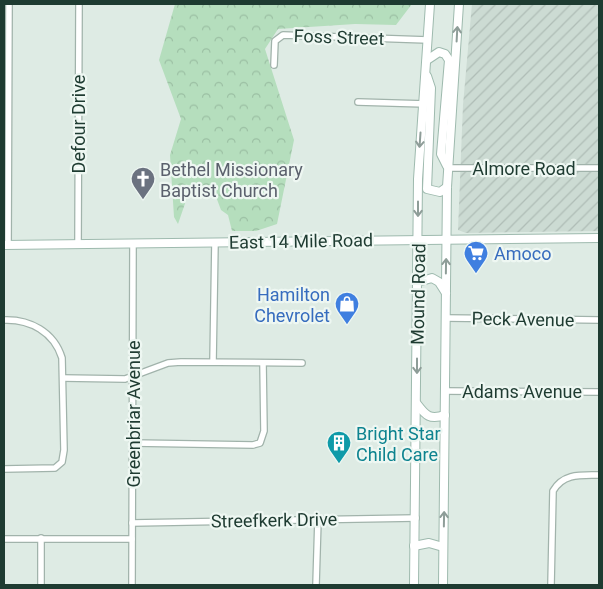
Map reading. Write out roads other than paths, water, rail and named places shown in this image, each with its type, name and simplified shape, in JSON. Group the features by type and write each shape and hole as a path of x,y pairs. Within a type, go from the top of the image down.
{"main road":[{"name":"Mound Road","path":"414,585 418,179 427,104 426,72 430,4"},
{"name":"Mound Road","path":"443,585 447,187 459,4"},
{"path":"427,60 439,52 445,54 448,60 441,154 448,168"},
{"path":"427,104 427,189 440,192 447,187"},
{"name":"East 14 Mile Road","path":"6,245 599,238"},
{"path":"418,282 428,278 436,279 446,293"},
{"path":"417,404 428,417 436,418 445,415"},
{"path":"414,546 429,543 444,547"}],"street":[{"path":"6,245 6,31 9,4"},
{"name":"Defour Drive","path":"78,244 79,4"},
{"name":"Foss Street","path":"274,65 275,41 283,35 428,40"},
{"path":"358,102 427,104"},
{"name":"Almore Road","path":"448,168 599,168"},
{"path":"213,362 214,242"},
{"name":"Greenbriar Avenue","path":"132,585 133,243"},
{"name":"Peck Avenue","path":"446,318 599,320"},
{"path":"4,320 29,323 43,330 55,341 62,358 64,450 62,462 51,469 4,469"},
{"path":"63,378 125,379 168,364 213,362 302,363"},
{"path":"133,443 253,446 260,443 264,431 263,363"},
{"name":"Adams Avenue","path":"446,391 599,392"},
{"path":"551,585 554,491 560,481 570,476 599,475"},
{"name":"Streefkerk Drive","path":"132,523 416,518"},
{"path":"316,585 318,520"},
{"path":"41,538 41,585"},
{"path":"4,540 41,538 132,539"}],"place":[{"name":"Bethel Missionary Baptist Church","path":"143,200"},
{"name":"Amoco","path":"476,274"},
{"name":"Hamilton Chevrolet","path":"347,325"},
{"name":"Bright Star Child Care","path":"339,464"}]}
